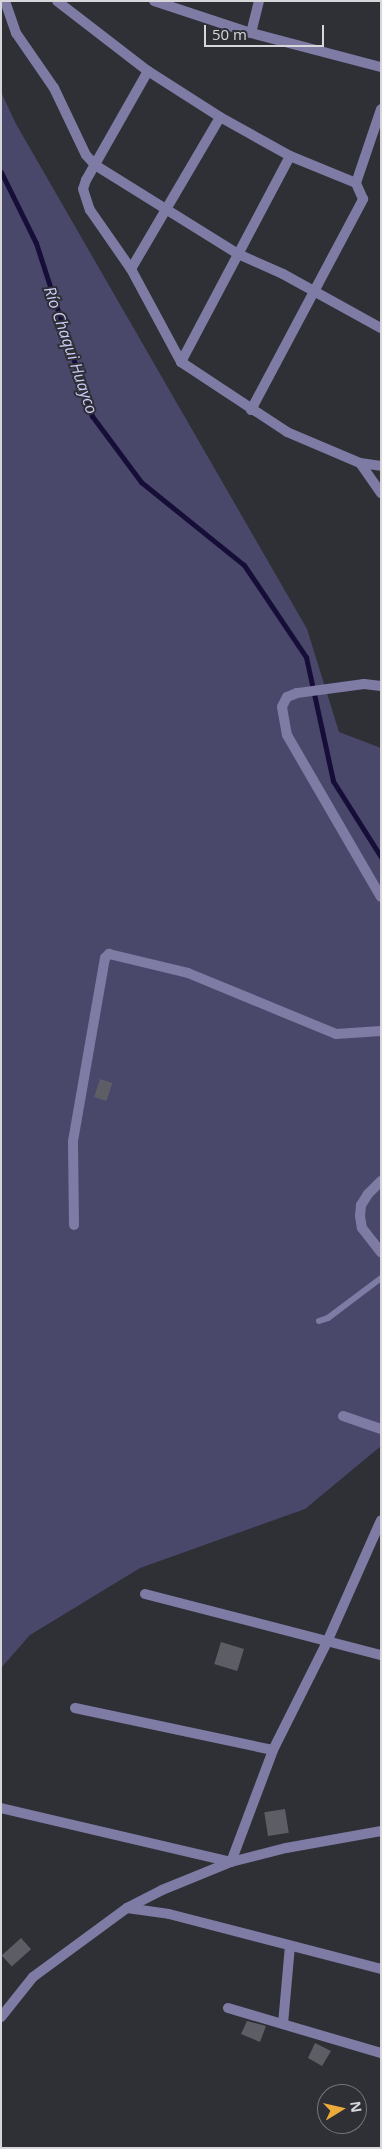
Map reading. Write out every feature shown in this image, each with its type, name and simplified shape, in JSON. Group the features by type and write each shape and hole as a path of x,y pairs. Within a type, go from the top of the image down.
{"street":[{"path":"5,1 16,33 54,88 86,155 95,165 238,254 283,274 381,328"},
{"path":"57,1 148,71 220,117 290,156 356,184 363,199 252,410"},
{"path":"154,1 251,33 381,67"},
{"path":"251,33 258,1"},
{"path":"148,71 86,180 83,189 85,200 131,269 181,362 288,432 360,462 381,466"},
{"path":"356,184 381,109"},
{"path":"131,269 167,211 220,117"},
{"path":"181,362 290,156"},
{"path":"360,462 381,493"},
{"path":"381,686 364,684 334,686 297,693 287,697 282,707 287,735 381,898"},
{"path":"74,1225 73,1141 105,958 109,954 188,974 336,1034 381,1031"},
{"path":"381,1181 368,1194 361,1205 360,1216 365,1233 381,1252"},
{"path":"342,1416 381,1429"},
{"path":"231,1862 273,1750 327,1642 381,1520"},
{"path":"145,1594 381,1655"},
{"path":"75,1708 273,1750"},
{"path":"1,1808 231,1862"},
{"path":"1,2017 33,1977 127,1908 162,1890 231,1862 286,1848 381,1831"},
{"path":"127,1908 169,1914 381,1969"},
{"path":"283,2024 290,1946"},
{"path":"228,2008 381,2053"}],"lane":[{"path":"319,1321 328,1318 381,1278"}],"shaded area":[{"path":"1,92 16,124 307,629 339,732 381,748 381,1446 305,1509 140,1568 30,1635 1,1668"}],"building":[{"path":"100,1079 112,1083 106,1101 94,1097"},
{"path":"221,1642 244,1649 237,1671 214,1664"},
{"path":"285,1809 289,1833 268,1836 264,1812"},
{"path":"21,1938 31,1949 12,1967 2,1955"},
{"path":"247,2021 266,2026 260,2042 241,2034"},
{"path":"315,2043 331,2051 322,2066 308,2058"}],"waterway":[{"name":"Río Chaqui Huayco","path":"1,172 36,243 92,416 141,482 244,565 306,657 333,781 381,857"}]}
